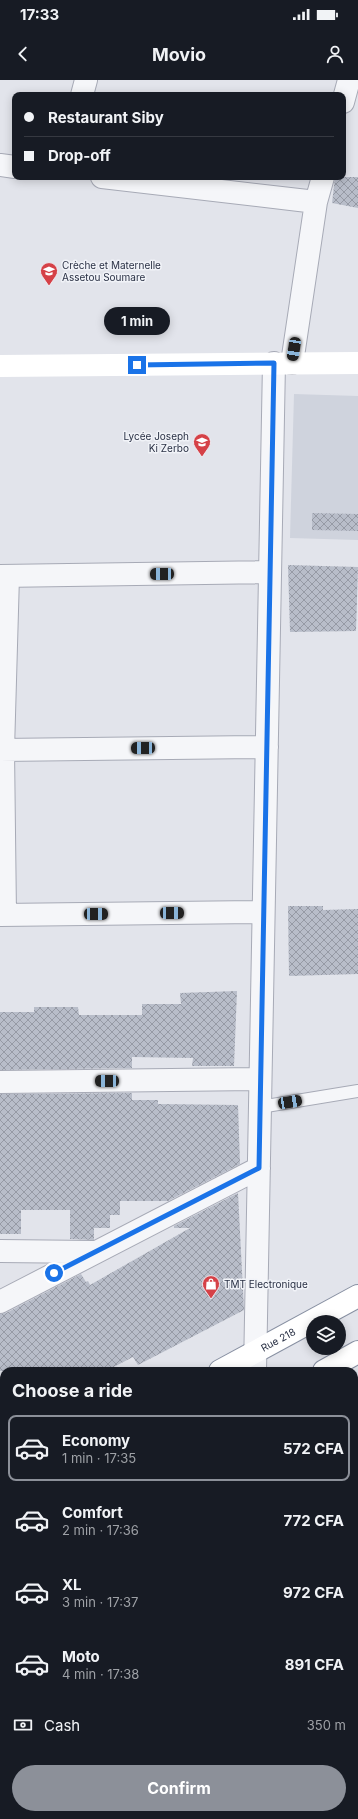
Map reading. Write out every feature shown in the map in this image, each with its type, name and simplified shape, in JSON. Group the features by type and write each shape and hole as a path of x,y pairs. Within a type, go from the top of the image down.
{"main road":[{"path":"0,366 358,363"},
{"name":"Rue 218","path":"236,1367 255,1362 358,1296"},
{"path":"331,1367 358,1352"}],"street":[{"path":"83,92 86,80"},
{"path":"346,92 349,80"},
{"path":"0,165 12,167"},
{"path":"128,180 316,202"},
{"path":"255,1362 270,572 283,363 316,202 322,180"},
{"path":"263,912 2,915 4,576 270,572"},
{"path":"2,750 267,747"},
{"path":"0,1082 260,1079"},
{"path":"0,1302 259,1168"},
{"path":"0,1251 95,1252"}],"lane":[{"path":"260,1107 358,1091"}],"shaded area":[{"path":"294,394 358,396 358,540 290,538"}],"building":[{"path":"346,177 358,177 358,208 332,203 335,180 346,180"},
{"path":"312,513 358,514 358,531 312,530"},
{"path":"288,565 358,567 356,631 290,632"},
{"path":"288,906 323,906 323,910 358,909 358,974 289,976"},
{"path":"237,991 234,1066 192,1066 193,1058 132,1057 132,1068 0,1070 0,1012 34,1012 34,1007 78,1007 79,1015 142,1015 142,1004 181,1004 180,993"},
{"path":"132,1093 132,1100 158,1100 158,1104 238,1105 240,1164 168,1201 120,1201 120,1215 110,1215 110,1228 94,1228 94,1240 70,1239 70,1210 21,1210 21,1234 0,1234 0,1094"},
{"path":"238,1193 244,1310 138,1365 133,1357 114,1367 0,1367 0,1314 6,1313 81,1274 90,1285 190,1228 174,1228 174,1226"}],"place":[{"name":"Crèche et Maternelle Assetou Soumare","path":"49,286"},
{"name":"Lycée Joseph Ki Zerbo","path":"202,457"},
{"name":"TMT Electronique","path":"211,1299"}],"route":[{"path":"54,1273 259,1168 274,363 137,365"}]}
